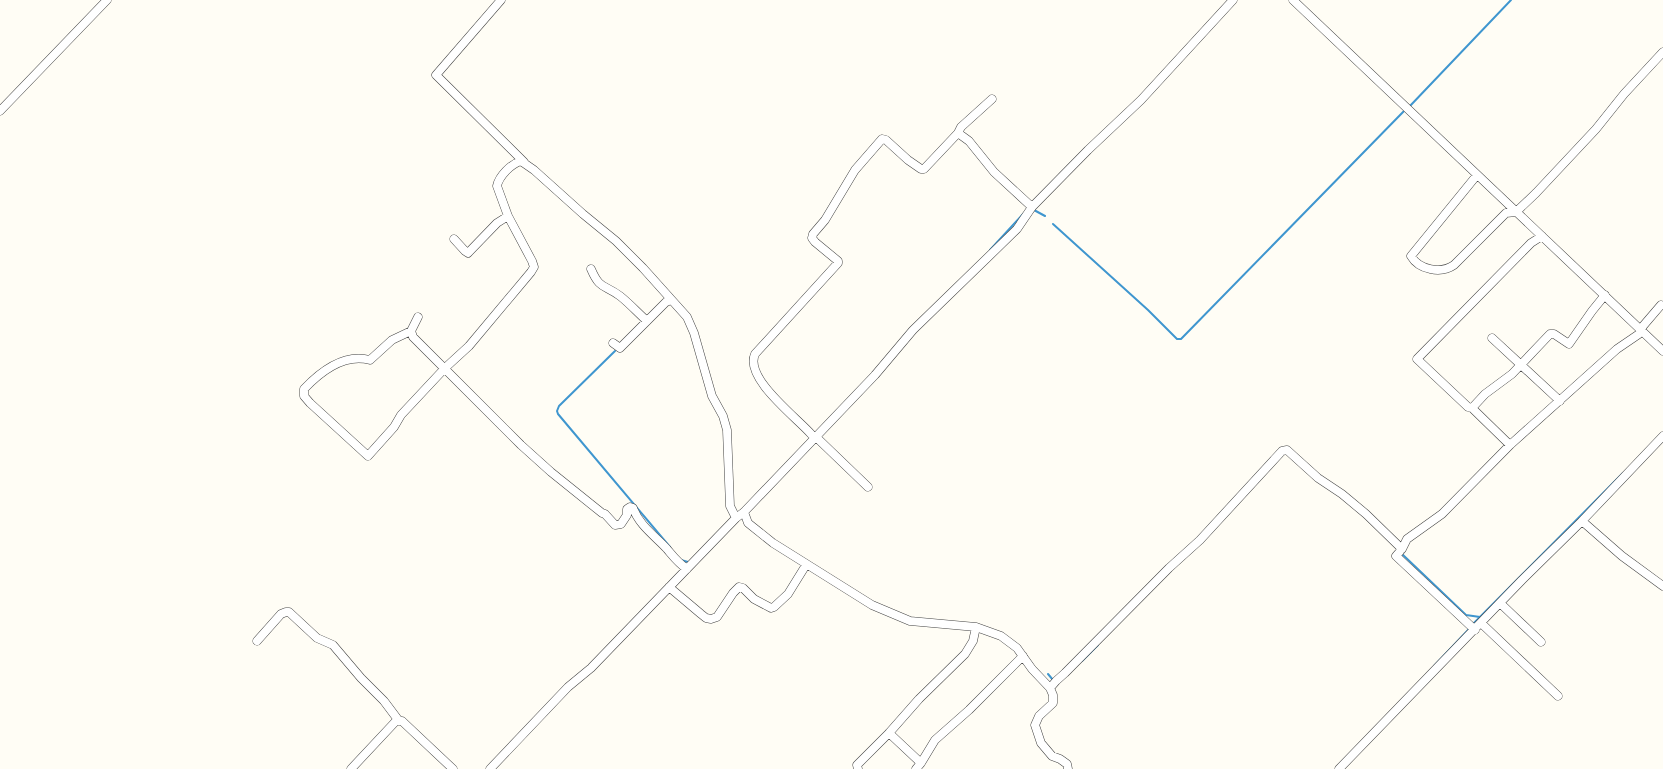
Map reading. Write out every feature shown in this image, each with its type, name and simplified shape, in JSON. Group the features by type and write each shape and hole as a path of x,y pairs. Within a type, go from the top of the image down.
{"street":[{"path":"0,111 106,0"},
{"path":"501,0 436,75 526,164"},
{"path":"490,769 568,687 591,668 736,518 744,512 814,435 875,375 913,330 1017,229 1032,207 1141,100 1233,0"},
{"path":"1293,0 1663,351"},
{"path":"1477,175 1411,256 1413,260 1429,270 1449,268 1506,213 1516,212 1596,129 1624,94 1663,52"},
{"path":"868,487 764,387 757,377 752,358 838,263 815,242 812,238 813,234 825,220 855,170 882,139 886,140 908,160 924,169 958,133 961,127 992,99"},
{"path":"958,133 969,141 994,172 1032,207"},
{"path":"418,317 411,331 392,340 370,360 351,358 335,364 304,389 304,396 368,456 394,427 401,415 445,368 469,346 534,267 508,216 497,186 498,181 514,164 521,160 616,241 687,317 694,333 712,396 723,416 727,430 730,506 736,518"},
{"path":"454,239 468,253 497,223 508,216"},
{"path":"1510,445 1417,359 1531,243 1542,236"},
{"path":"591,269 600,285 619,295 647,321"},
{"path":"1472,408 1485,394 1521,365 1550,334 1554,334 1569,344 1605,295"},
{"path":"613,343 620,348 666,302 671,300"},
{"path":"1475,630 1396,556 1407,539 1442,514 1510,445 1617,349 1638,334 1661,305"},
{"path":"411,331 413,336 521,445 551,472 605,514 615,525 621,524 627,515 627,509 633,508 650,533 687,569"},
{"path":"1492,338 1560,401"},
{"path":"1339,769 1663,436"},
{"path":"1050,688 1200,540 1282,452 1288,450 1318,478 1342,494 1366,514 1402,549"},
{"path":"744,512 748,523 773,543 872,605 910,621 976,627 1001,636 1017,648 1032,669 1050,688 1053,695 1053,703 1039,716 1035,725 1041,743 1052,756 1067,764 1068,769"},
{"path":"1582,521 1622,556 1663,586"},
{"path":"669,587 706,618 711,619 717,617 739,587 743,588 754,599 774,608 788,594 806,565"},
{"path":"1500,603 1541,642"},
{"path":"257,641 281,614 289,612 317,638 333,645 399,721 402,721 453,769"},
{"path":"1481,623 1558,696"},
{"path":"858,769 857,765 919,699 965,654 973,641 976,627"},
{"path":"889,733 919,766 935,740 970,710 1024,656"},
{"path":"351,769 396,721 399,721"}],"waterway":[{"path":"1409,107 1511,0"},
{"path":"1053,224 1148,310 1177,339 1181,339 1405,110"},
{"path":"1034,210 1045,216"},
{"path":"990,250 1024,213"},
{"path":"615,351 559,406 557,411 670,547"},
{"path":"1473,624 1623,473"},
{"path":"1402,554 1466,615 1480,617"},
{"path":"681,560 688,562"},
{"path":"1434,666 1470,628"},
{"path":"1082,661 1098,645"},
{"path":"1048,674 1053,680"}]}
